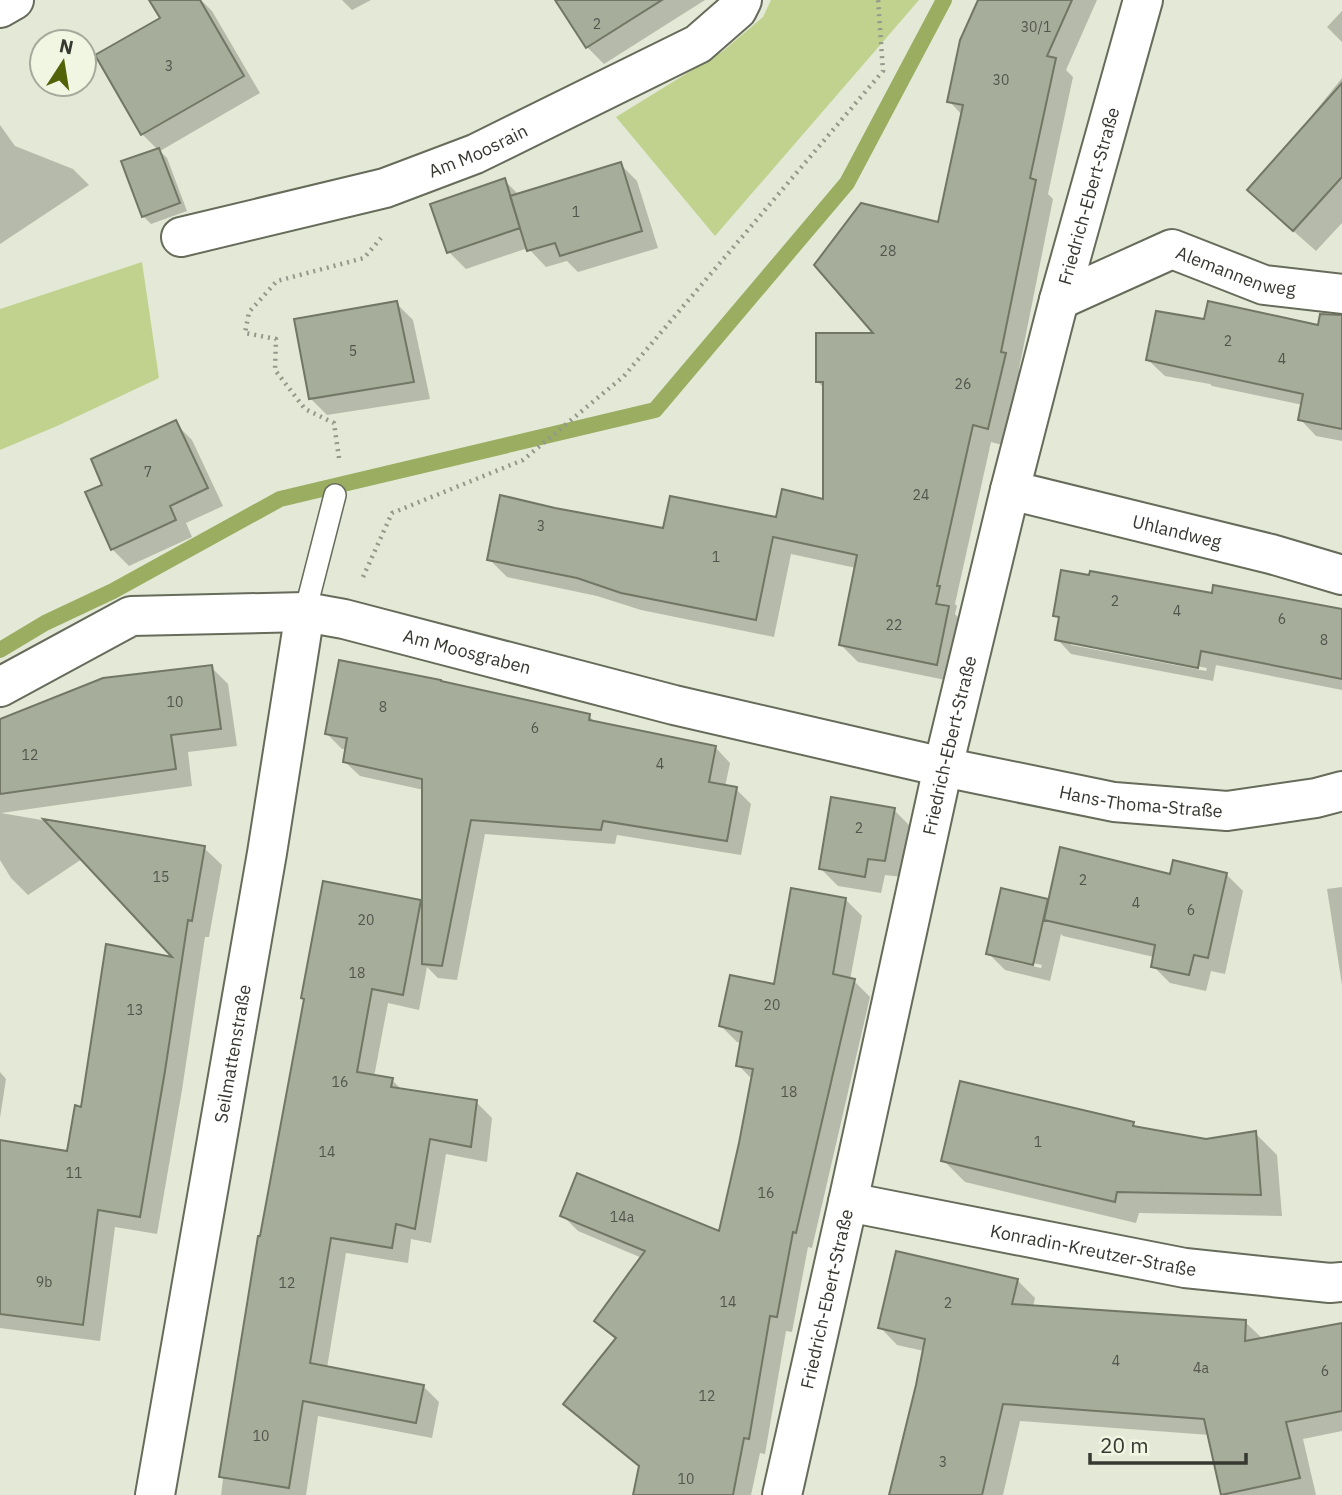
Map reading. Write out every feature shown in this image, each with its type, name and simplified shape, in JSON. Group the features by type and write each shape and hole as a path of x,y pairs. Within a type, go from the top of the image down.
{"street":[{"path":"0,8 14,0"},
{"name":"Am Moosrain","path":"181,237 385,188 475,154 698,44 737,9 742,0"},
{"name":"Friedrich-Ebert-Straße","path":"782,1495 943,767 1059,300 1143,0"},
{"name":"Alemannenweg","path":"1059,300 1172,249 1264,285 1342,294"},
{"name":"Uhlandweg","path":"1010,490 1271,554 1342,575"},
{"name":"Am Moosgraben","path":"0,687 131,616 306,612 344,619 674,705 943,767"},
{"name":"Seilmattenstraße","path":"155,1495 265,867 306,612"},
{"name":"Hans-Thoma-Straße","path":"943,767 1114,802 1227,811 1316,798 1342,791"},
{"name":"Konradin-Kreutzer-Straße","path":"848,1202 1185,1268 1329,1283 1342,1282"}],"lane":[{"path":"306,612 335,495"}],"path":[{"path":"344,619 392,513 523,460 624,376 883,71 878,0"},
{"path":"341,469 334,423 304,410 275,370 276,340 245,333 249,312 276,281 364,258 391,225 385,188"}],"green space":[{"path":"771,0 919,0 715,236 616,117 723,51 763,17"},
{"path":"142,262 159,378 0,450 0,309"}],"building":[{"path":"149,0 200,0 244,76 141,135 98,60 98,53 160,18"},
{"path":"555,0 662,0 586,48"},
{"path":"978,0 1072,0 1047,56 1056,58 1030,178 1036,180 1001,352 1006,353 988,429 973,425 937,586 940,586 936,604 949,606 937,665 839,645 857,555 773,537 756,620 621,593 577,578 487,560 500,495 663,528 670,496 776,517 782,489 823,499 823,382 816,382 816,333 873,333 814,265 861,203 938,222 963,105 947,102 960,40"},
{"path":"1342,83 1342,177 1293,231 1247,190"},
{"path":"159,148 180,203 142,217 121,161"},
{"path":"621,162 642,231 560,256 555,243 527,251 510,196"},
{"path":"505,178 520,228 447,253 430,204"},
{"path":"397,301 414,382 309,399 294,319"},
{"path":"1208,301 1318,325 1320,314 1342,315 1342,429 1298,420 1303,394 1146,360 1156,311 1204,319"},
{"path":"176,420 208,488 170,506 176,520 111,550 85,492 102,485 91,459"},
{"path":"1061,570 1089,575 1090,571 1212,593 1213,585 1342,609 1342,679 1201,651 1198,668 1055,640 1059,617 1053,616"},
{"path":"339,660 441,680 590,714 589,720 716,746 709,782 737,787 727,841 603,821 601,830 471,820 442,966 422,964 422,779 343,762 347,738 325,734"},
{"path":"212,665 221,729 171,735 176,769 0,794 0,719 103,678"},
{"path":"831,797 895,808 885,861 868,859 865,877 819,869"},
{"path":"43,819 205,846 192,921 188,920 140,1217 98,1210 83,1325 0,1314 0,1140 67,1151 75,1105 81,1107 106,944 172,957"},
{"path":"1060,847 1170,874 1173,860 1227,873 1208,958 1194,955 1189,975 1151,967 1155,945 1044,920"},
{"path":"323,881 421,900 403,995 372,989 357,1072 393,1078 391,1087 477,1100 471,1147 430,1139 415,1229 396,1224 392,1248 331,1238 310,1363 424,1385 416,1423 303,1401 289,1488 219,1477 258,1236 304,999 301,998"},
{"path":"791,888 846,898 833,974 855,979 796,1233 793,1232 777,1317 770,1316 749,1439 744,1438 733,1495 633,1495 639,1466 563,1404 616,1338 594,1321 645,1251 560,1216 577,1173 719,1231 753,1069 736,1066 742,1032 719,1026 730,975 774,984"},
{"path":"1001,888 1048,899 1033,965 986,954"},
{"path":"960,1081 1134,1122 1133,1126 1206,1139 1256,1131 1261,1195 1117,1192 1115,1202 941,1161"},
{"path":"896,1251 1018,1279 1012,1304 1246,1320 1245,1341 1342,1323 1342,1411 1286,1422 1300,1478 1221,1495 1204,1419 1003,1404 982,1495 889,1495 925,1339 878,1328"}],"waterway":[{"path":"0,650 45,623 113,591 280,499 655,410 847,183 944,0"}]}
